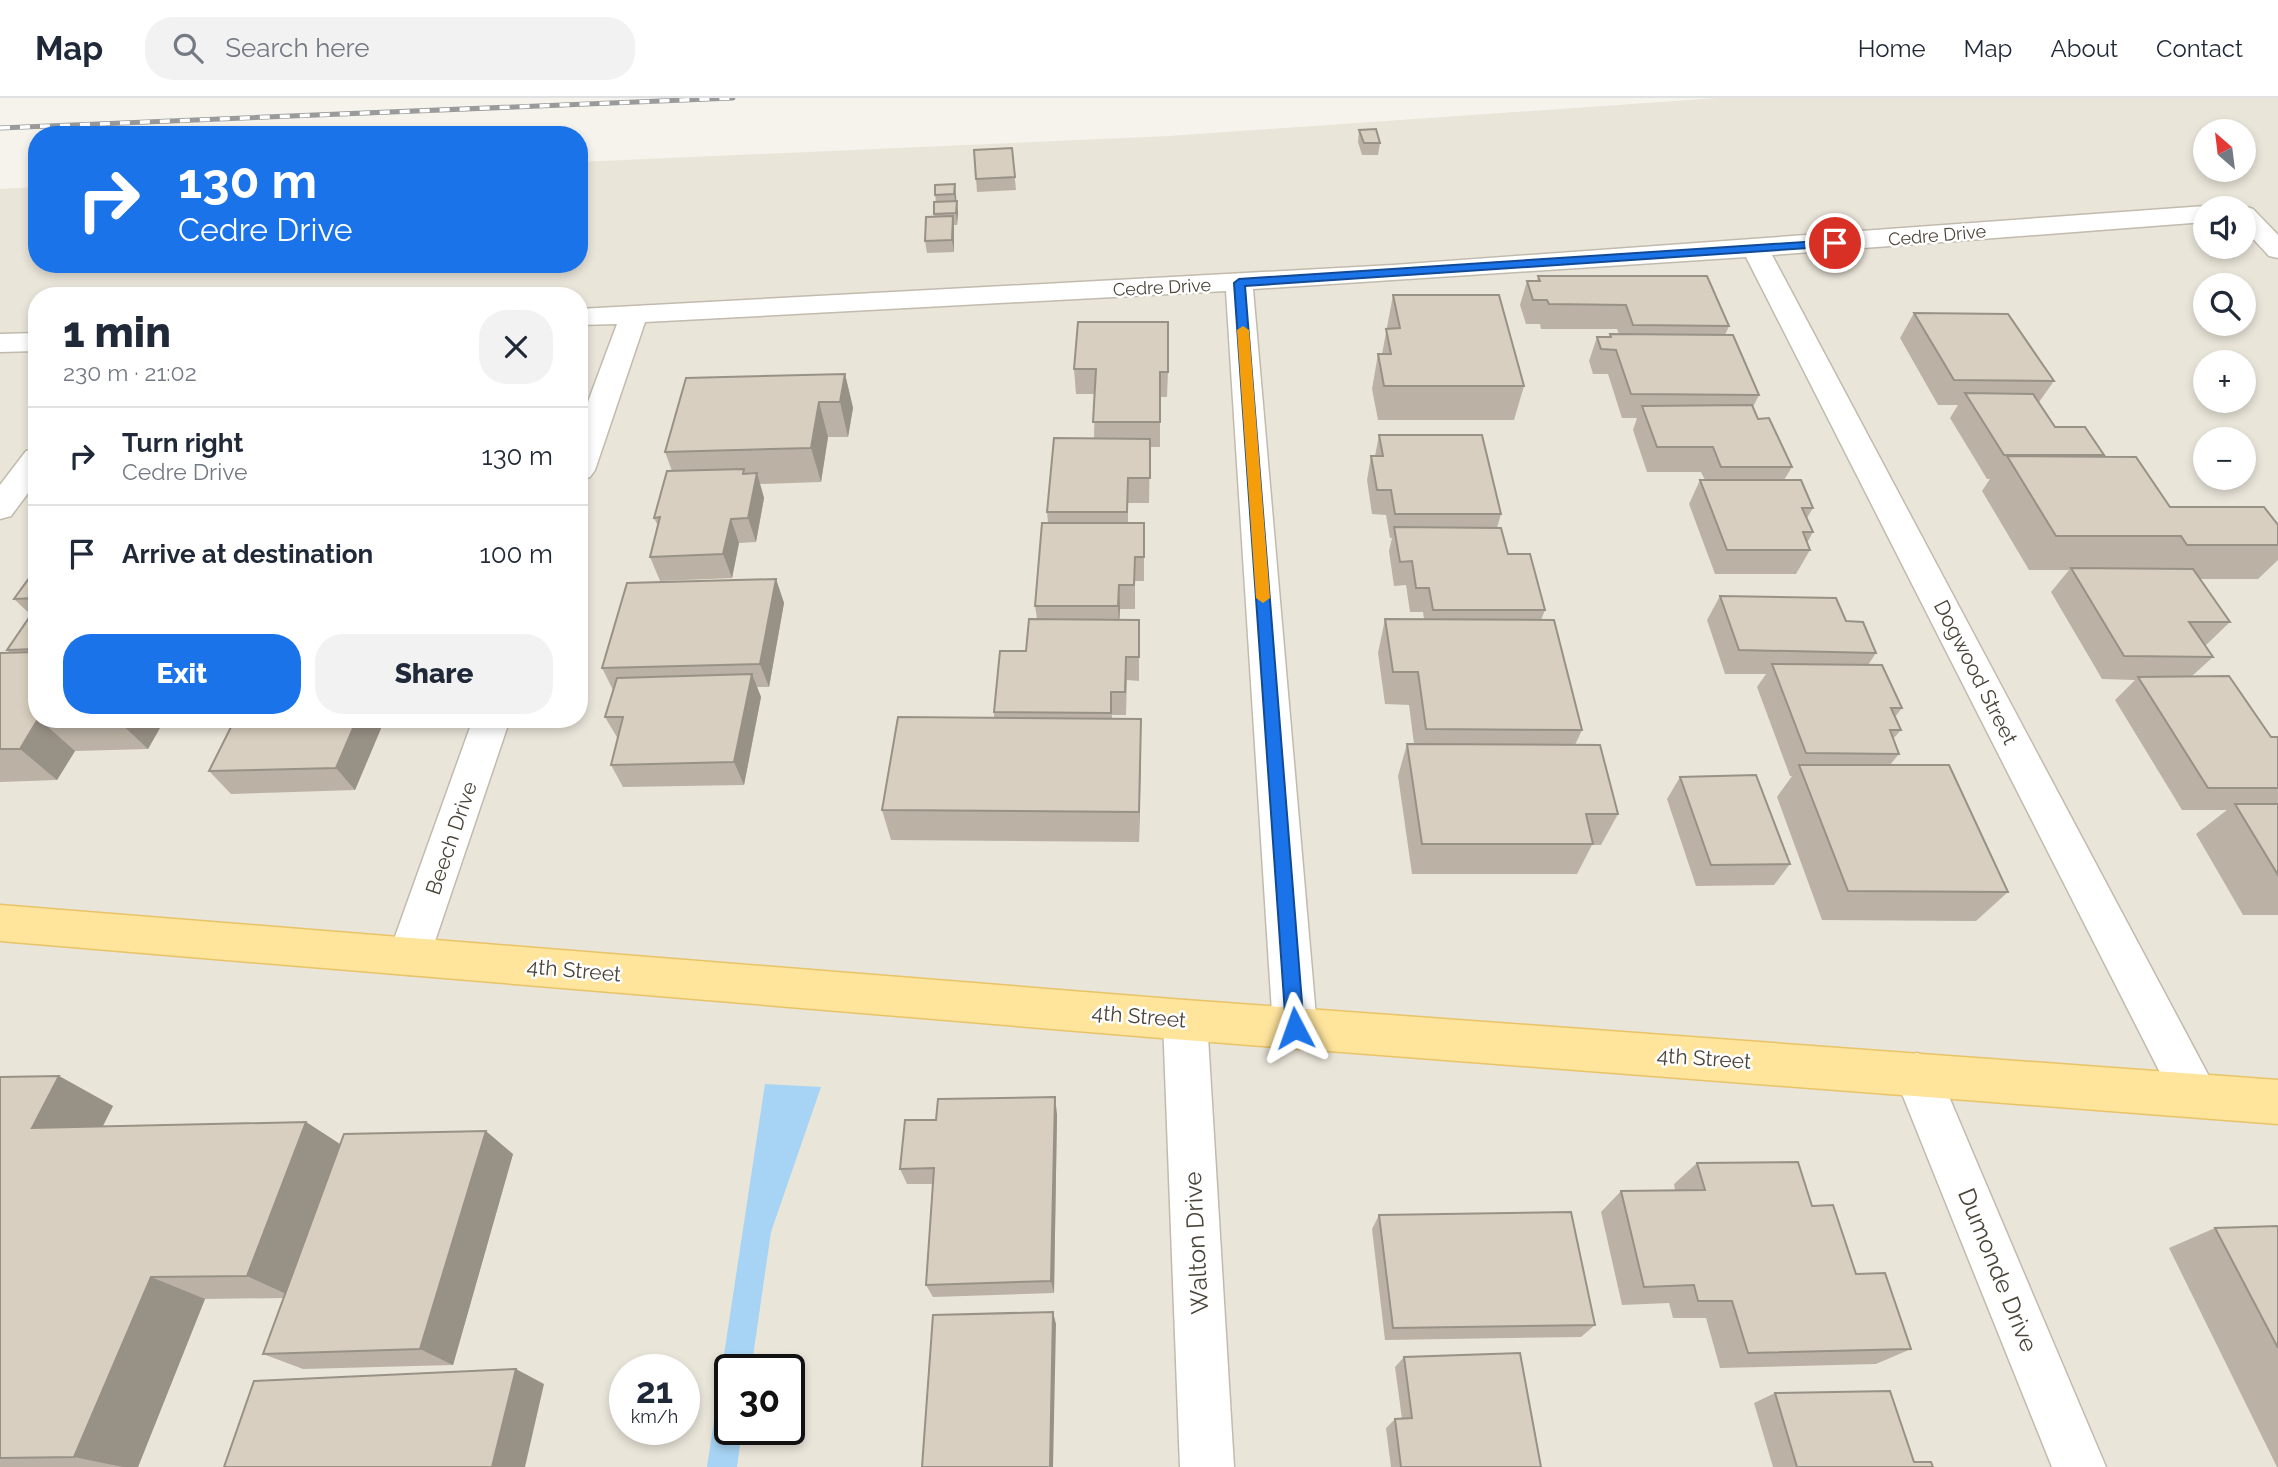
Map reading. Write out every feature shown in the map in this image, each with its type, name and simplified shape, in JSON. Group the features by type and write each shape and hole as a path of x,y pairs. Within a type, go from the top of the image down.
{"main road":[{"name":"4th Street","path":"0,923 1185,1020 2278,1102"}],"street":[{"name":"Cedre Drive","path":"588,317 1239,283 1756,250 2193,215"},
{"path":"2256,218 2278,250"},
{"name":"Dogwood Street","path":"1756,250 2195,1095"},
{"path":"1239,283 1295,1028"},
{"path":"588,445 634,315"},
{"path":"0,343 28,342"},
{"path":"0,508 28,470"},
{"name":"Beech Drive","path":"409,956 489,728"},
{"name":"Walton Drive","path":"1185,1020 1207,1467"},
{"name":"Dumonde Drive","path":"1917,1074 2079,1467"}],"shaded area":[{"path":"1718,98 2278,98 2278,1467 0,1467 0,189 28,187 28,273 588,273 588,162 1169,136"}],"water":[{"path":"765,1084 821,1087 771,1232 753,1354 724,1354"},
{"path":"714,1421 714,1445 740,1445 737,1467 707,1467"}],"building":[{"path":"1376,129 1380,143 1364,143 1359,130"},
{"path":"1012,148 1015,177 976,179 974,150"},
{"path":"955,184 954,194 935,195 935,185"},
{"path":"957,201 956,213 934,214 934,202"},
{"path":"953,216 952,240 925,241 926,217"},
{"path":"1538,276 1707,276 1729,326 1633,325 1626,305 1549,304 1547,300 1533,300 1527,281 1540,281"},
{"path":"1393,295 1499,295 1524,386 1384,386 1378,354 1391,354 1386,329 1400,328"},
{"path":"1914,313 2008,314 2054,381 1954,380"},
{"path":"1078,322 1168,322 1168,372 1160,372 1160,422 1093,422 1096,369 1074,369"},
{"path":"1610,334 1733,335 1759,395 1631,394 1616,350 1601,349 1597,337 1611,337"},
{"path":"845,374 840,402 819,402 811,448 665,452 686,378"},
{"path":"1965,393 2033,394 2055,427 2085,427 2104,455 2004,455"},
{"path":"1752,405 1758,419 1769,418 1792,467 1721,467 1713,447 1657,447 1642,406"},
{"path":"1379,435 1482,435 1501,514 1395,514 1391,490 1377,490 1371,456 1383,456"},
{"path":"1054,438 1150,439 1150,478 1128,478 1127,512 1047,512"},
{"path":"2007,456 2136,457 2170,507 2264,507 2278,525 2278,545 2187,545 2181,536 2056,536"},
{"path":"744,469 743,474 757,473 748,518 731,519 723,554 650,557 660,517 654,518 667,471"},
{"path":"1700,480 1801,480 1813,508 1802,508 1813,532 1803,532 1810,550 1727,550"},
{"path":"1042,523 1144,523 1144,557 1135,557 1134,585 1119,585 1118,606 1035,606"},
{"path":"1394,527 1501,528 1508,554 1530,554 1545,610 1433,610 1429,588 1416,588 1412,561 1400,562"},
{"path":"2071,568 2193,569 2230,622 2189,622 2213,657 2124,656"},
{"path":"776,579 760,664 602,668 627,583"},
{"path":"28,580 28,598 14,599"},
{"path":"1720,596 1836,598 1846,621 1863,622 1876,653 1739,650"},
{"path":"28,619 28,649 7,650"},
{"path":"1029,619 1139,620 1139,657 1126,657 1125,692 1111,692 1111,713 994,712 1000,651 1026,651"},
{"path":"1385,619 1554,620 1582,730 1426,729 1418,672 1393,672"},
{"path":"28,652 28,728 33,728 20,749 0,749 0,653"},
{"path":"1772,664 1882,665 1902,708 1891,708 1901,730 1890,730 1899,754 1806,753"},
{"path":"752,674 734,762 611,765 623,717 605,717 617,678"},
{"path":"2229,676 2271,737 2278,737 2278,788 2208,788 2138,677"},
{"path":"898,717 1141,719 1139,812 882,810"},
{"path":"230,728 353,728 336,768 209,771"},
{"path":"1407,744 1600,745 1618,814 1586,814 1593,844 1422,844"},
{"path":"1799,765 1949,765 2008,892 1848,891"},
{"path":"1756,775 1790,864 1711,865 1680,777"},
{"path":"2235,804 2278,804 2278,875"},
{"path":"59,1076 32,1128 306,1122 247,1276 151,1277 74,1457 0,1458 0,1077"},
{"path":"1055,1097 1051,1281 926,1285 934,1168 900,1169 905,1120 936,1120 938,1099"},
{"path":"486,1131 420,1349 263,1354 344,1134"},
{"path":"1798,1162 1812,1206 1833,1205 1856,1274 1885,1273 1911,1349 1748,1353 1732,1301 1698,1301 1694,1285 1644,1287 1621,1191 1705,1190 1697,1163"},
{"path":"1571,1212 1595,1325 1393,1328 1379,1215"},
{"path":"2278,1226 2278,1348 2215,1228"},
{"path":"1053,1312 1050,1467 922,1467 933,1315"},
{"path":"1520,1353 1541,1467 1401,1467 1395,1419 1412,1418 1404,1357"},
{"path":"516,1369 492,1467 224,1467 254,1381"},
{"path":"1890,1391 1914,1462 1931,1462 1933,1467 1797,1467 1775,1393"}],"railway":[{"path":"49,126 733,98"},
{"path":"0,128 28,127"}],"slow traffic":[{"path":"1243,330 1263,598"}],"route":[{"path":"1295,1028 1239,283 1835,243"}]}
